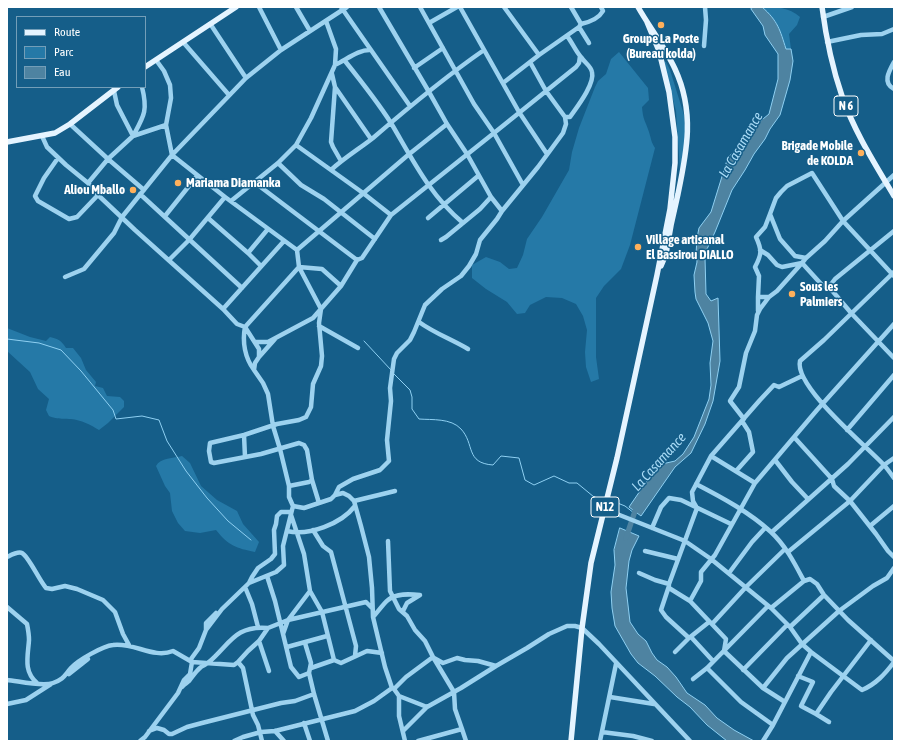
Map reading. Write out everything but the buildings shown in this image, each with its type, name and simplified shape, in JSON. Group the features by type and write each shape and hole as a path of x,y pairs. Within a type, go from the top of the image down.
{"main road":[{"path":"638,7 676,70 682,86 688,122 684,169 666,254 657,275"},
{"name":"N 6","path":"822,7 829,53 850,118 894,196"},
{"path":"146,66 211,25 233,8"},
{"path":"647,22 659,51 666,76 675,137 675,162 670,210 657,275"},
{"path":"7,142 55,133 70,124 116,89"},
{"name":"N12","path":"571,741 582,628 591,563 604,514 657,275"}],"street":[{"path":"259,7 281,50"},
{"path":"296,7 310,31"},
{"path":"379,7 447,124 467,154 491,198 502,210"},
{"path":"420,7 474,104 494,133 523,185"},
{"path":"429,24 459,7 520,112 547,154"},
{"path":"504,7 539,55"},
{"path":"571,7 589,43"},
{"path":"503,83 580,26 597,17 603,10 601,7"},
{"path":"704,46 706,20 705,7"},
{"path":"823,17 852,7"},
{"path":"65,277 84,269 114,233 122,217 172,155 246,78 281,50 344,8 410,106"},
{"path":"231,202 296,145 311,118 335,65 336,49 326,21"},
{"path":"211,25 246,78"},
{"path":"828,42 861,35 882,34 894,29"},
{"path":"566,117 570,117 590,86 592,79 592,70 580,56 567,36"},
{"path":"183,42 229,95"},
{"path":"414,68 443,48"},
{"path":"335,65 362,51 371,50"},
{"path":"331,170 410,106 484,50"},
{"path":"255,342 268,342 313,318 341,286 357,260 362,258 391,215 576,67 579,63 580,56"},
{"path":"156,60 164,71 170,85 171,98 166,124 172,155 231,202 297,250"},
{"path":"345,61 390,123 428,186 462,223"},
{"path":"293,506 304,508 331,499 339,487 353,479 380,470 389,461 387,440 391,401 390,388 394,359 397,353 410,340 425,305 442,289 461,276 476,254 480,240 563,133 566,124 566,117 546,91 530,62"},
{"path":"894,62 888,73 887,81 890,88 894,89"},
{"path":"332,73 335,87 331,142 341,161"},
{"path":"335,87 371,139"},
{"path":"88,183 108,159 133,136 142,121 146,101 142,88"},
{"path":"116,89 118,105 133,136"},
{"path":"70,124 144,190"},
{"path":"133,136 166,124"},
{"path":"297,250 408,154 447,124"},
{"path":"42,136 48,147 58,158 88,183 98,195 223,309 237,324 245,327 259,349 259,357"},
{"path":"296,145 391,215"},
{"path":"58,158 38,189 35,196 38,201 69,219 77,217 98,195"},
{"path":"278,162 301,185 324,199 375,239"},
{"path":"737,470 753,452 749,432 743,420 730,402 739,387 746,353 755,332 758,314 759,276 755,267 760,257 760,245 756,237 765,227 776,198 781,192 787,186 812,173 843,221 893,274 852,314 800,361 799,365 802,376 813,394 847,430 884,465 894,478"},
{"path":"758,314 769,297 777,291 806,258 825,241 843,221 894,175"},
{"path":"165,216 197,176"},
{"path":"428,218 478,176"},
{"path":"254,182 357,260"},
{"path":"140,194 242,288"},
{"path":"169,260 189,240 225,197"},
{"path":"441,240 480,209 491,198"},
{"path":"770,214 780,239 795,256 806,258"},
{"path":"208,218 248,252 261,266"},
{"path":"248,252 268,229"},
{"path":"829,287 835,279 894,231"},
{"path":"223,309 284,241"},
{"path":"297,250 298,267 321,309 319,317 322,356 321,366 313,384 311,406 306,416 244,435 210,443 209,451 211,462 214,463 280,449 299,443 304,445 307,450 312,480 319,503"},
{"path":"760,250 768,255 777,265 782,267 802,263"},
{"path":"802,263 822,285 829,287 852,314 894,358"},
{"path":"298,267 322,269 341,286"},
{"path":"293,506 288,497 289,486 273,426 268,394 263,383 248,361 244,335 245,327 298,267"},
{"path":"758,297 769,297"},
{"path":"419,322 440,335 455,341 468,349"},
{"path":"690,601 701,582 701,572 715,555 731,524 756,483 794,437 894,324"},
{"path":"319,326 358,348"},
{"path":"254,370 255,363 259,357 275,339"},
{"path":"847,430 894,375"},
{"path":"713,661 661,610 696,508 693,501 692,492 711,456 767,391 774,385 779,387 802,376"},
{"path":"772,532 832,479 894,418"},
{"path":"244,435 245,457"},
{"path":"794,437 832,479 834,486 850,500 894,557"},
{"path":"711,456 737,470 756,483"},
{"path":"675,652 690,638 711,623 746,587 786,550 850,500 884,465 894,458"},
{"path":"776,460 792,482 808,499"},
{"path":"289,486 312,480"},
{"path":"696,484 741,508 772,532 786,550 804,581"},
{"path":"287,531 297,533 330,525 344,518 355,504 395,491"},
{"path":"335,495 343,493 349,496 355,504 369,557 373,617 393,689 399,696 427,707"},
{"path":"652,528 661,507 669,498 681,500 731,524"},
{"path":"249,583 276,572 284,565 283,546 290,512 293,506"},
{"path":"870,526 894,506"},
{"path":"605,508 685,541 711,559 769,607 789,626 802,644 811,652 862,690 869,687 884,675 894,662 848,620 824,596 817,584 810,579 804,581 769,607 693,679"},
{"path":"178,693 184,680 190,674 191,659 206,630 222,610 245,588 258,568 272,559 275,554 273,535 277,516 282,512 290,512"},
{"path":"290,512 304,554 310,591 322,612 334,660"},
{"path":"604,514 612,512"},
{"path":"729,573 752,542 765,528"},
{"path":"313,530 323,546 331,552 356,646 355,656"},
{"path":"388,542 389,587 399,609 403,611 415,630 425,641 454,692 455,709 466,741"},
{"path":"645,551 678,559"},
{"path":"7,557 22,553 29,560 37,576 46,588 52,589 65,586 77,588 103,600 115,612 122,634 129,645"},
{"path":"763,688 787,658 802,644 839,611 886,578 894,568"},
{"path":"639,572 669,586 690,601 726,640 724,651"},
{"path":"267,576 284,634 291,667 299,677 309,673"},
{"path":"245,588 252,604 258,628"},
{"path":"284,634 288,620 310,591"},
{"path":"373,617 388,600 393,597 408,594 420,595 407,603 403,611"},
{"path":"743,670 789,626 824,596"},
{"path":"140,741 145,737 193,674 208,663 229,641 236,636 248,630 268,628 288,620 366,602 372,608"},
{"path":"7,608 27,624 29,640 27,662 31,678 37,683"},
{"path":"403,731 427,707 528,648 549,634 567,626 575,626 582,628 599,644 616,664 690,741"},
{"path":"7,704 26,700 51,684 64,678 71,668 81,659 111,645 124,644 160,654 173,651 192,662 234,665 259,642 268,628"},
{"path":"287,647 327,636"},
{"path":"816,714 871,640"},
{"path":"259,642 269,671"},
{"path":"305,643 311,663 309,673 328,741"},
{"path":"356,646 367,651 382,653"},
{"path":"311,668 334,660 341,662 367,651"},
{"path":"724,651 763,688 785,702"},
{"path":"763,741 811,652"},
{"path":"433,657 443,663 457,658 478,661 496,666"},
{"path":"234,741 261,732 275,731 322,718 355,711 393,689 433,657"},
{"path":"238,662 243,668 253,715 261,732 262,741"},
{"path":"600,741 616,664"},
{"path":"706,668 741,702 772,725"},
{"path":"798,676 813,682 801,706 829,722"},
{"path":"7,680 51,684"},
{"path":"149,731 157,728 172,734 187,728 281,703 295,701 314,694"},
{"path":"399,696 399,716 405,741"},
{"path":"610,697 654,704"},
{"path":"304,723 310,741"},
{"path":"418,741 462,729"},
{"path":"275,731 284,741"},
{"path":"602,732 633,736 652,741"}],"green space":[{"path":"762,7 787,9 800,17 797,25 789,34 791,49 786,49 778,26 772,17"},
{"path":"619,52 648,88 649,100 642,107 642,111 655,148 630,245 621,269 604,286 596,298 596,357 599,379 591,382 586,367 585,352 587,330 583,316 576,304 562,298 546,297 530,305 525,313 517,314 507,302 472,278 472,265 486,257 500,262 509,269 517,268 523,255 527,239 542,217 569,170 572,152 579,128 595,87 598,81 606,74 611,59"},
{"path":"663,61 666,62 670,70 684,115 686,137 680,171 676,111"},
{"path":"7,328 30,337 46,341 50,337 55,338 66,348 73,348 81,358 86,370 96,382 95,386 103,388 107,396 120,397 124,401 124,407 99,430 78,420 49,416 46,410 49,399 38,389 30,372 7,351"},
{"path":"182,456 190,463 201,486 217,500 237,511 243,524 259,542 255,552 233,546 216,530 200,533 185,531 178,523 172,511 170,493 165,486 156,466 161,461"}],"water":[{"path":"754,7 762,7 772,17 780,31 786,49 791,49 793,61 790,80 780,115 732,190 707,249 705,258 706,294 711,301 718,298 720,361 713,401 705,424 691,453 675,467 641,516 629,507 653,472 662,464 675,461 683,454 694,437 709,399 711,385 710,363 713,341 708,323 696,299 694,275 697,262 696,254 699,228 711,212 728,157 742,145 752,128 769,114 778,79 778,54 765,35 763,26 751,9"},
{"path":"620,528 639,536 632,550 629,561 626,588 630,622 638,634 646,641 657,660 667,667 687,693 705,705 717,718 734,730 754,741 727,741 707,725 690,707 655,676 638,663 631,654 615,626 612,608 611,592 615,565 614,550"}],"waterway":[{"path":"7,339 39,343 61,350 81,371 113,410 116,419 142,416 159,420 167,441 186,471 207,498 228,521 251,540"},
{"path":"364,341 391,370"},
{"path":"393,373 410,390 412,397 412,409 419,419 441,420 457,425 465,435 474,457 478,461 493,465 501,456 519,458 525,480 534,485 554,476 569,483 577,483 594,497 604,499"},
{"path":"610,500 625,506 634,513"},
{"name":"La Casamance","path":"626,538 637,505"}],"place":[{"name":"Groupe La Poste (Bureau kolda)","path":"661,25"},
{"name":"Brigade Mobile de KOLDA","path":"861,153"},
{"name":"Mariama Diamanka","path":"178,183"},
{"name":"Aliou Mballo","path":"133,190"},
{"name":"Village artisanal El Bassirou DIALLO","path":"638,247"},
{"name":"Sous les Palmiers","path":"792,294"}]}
